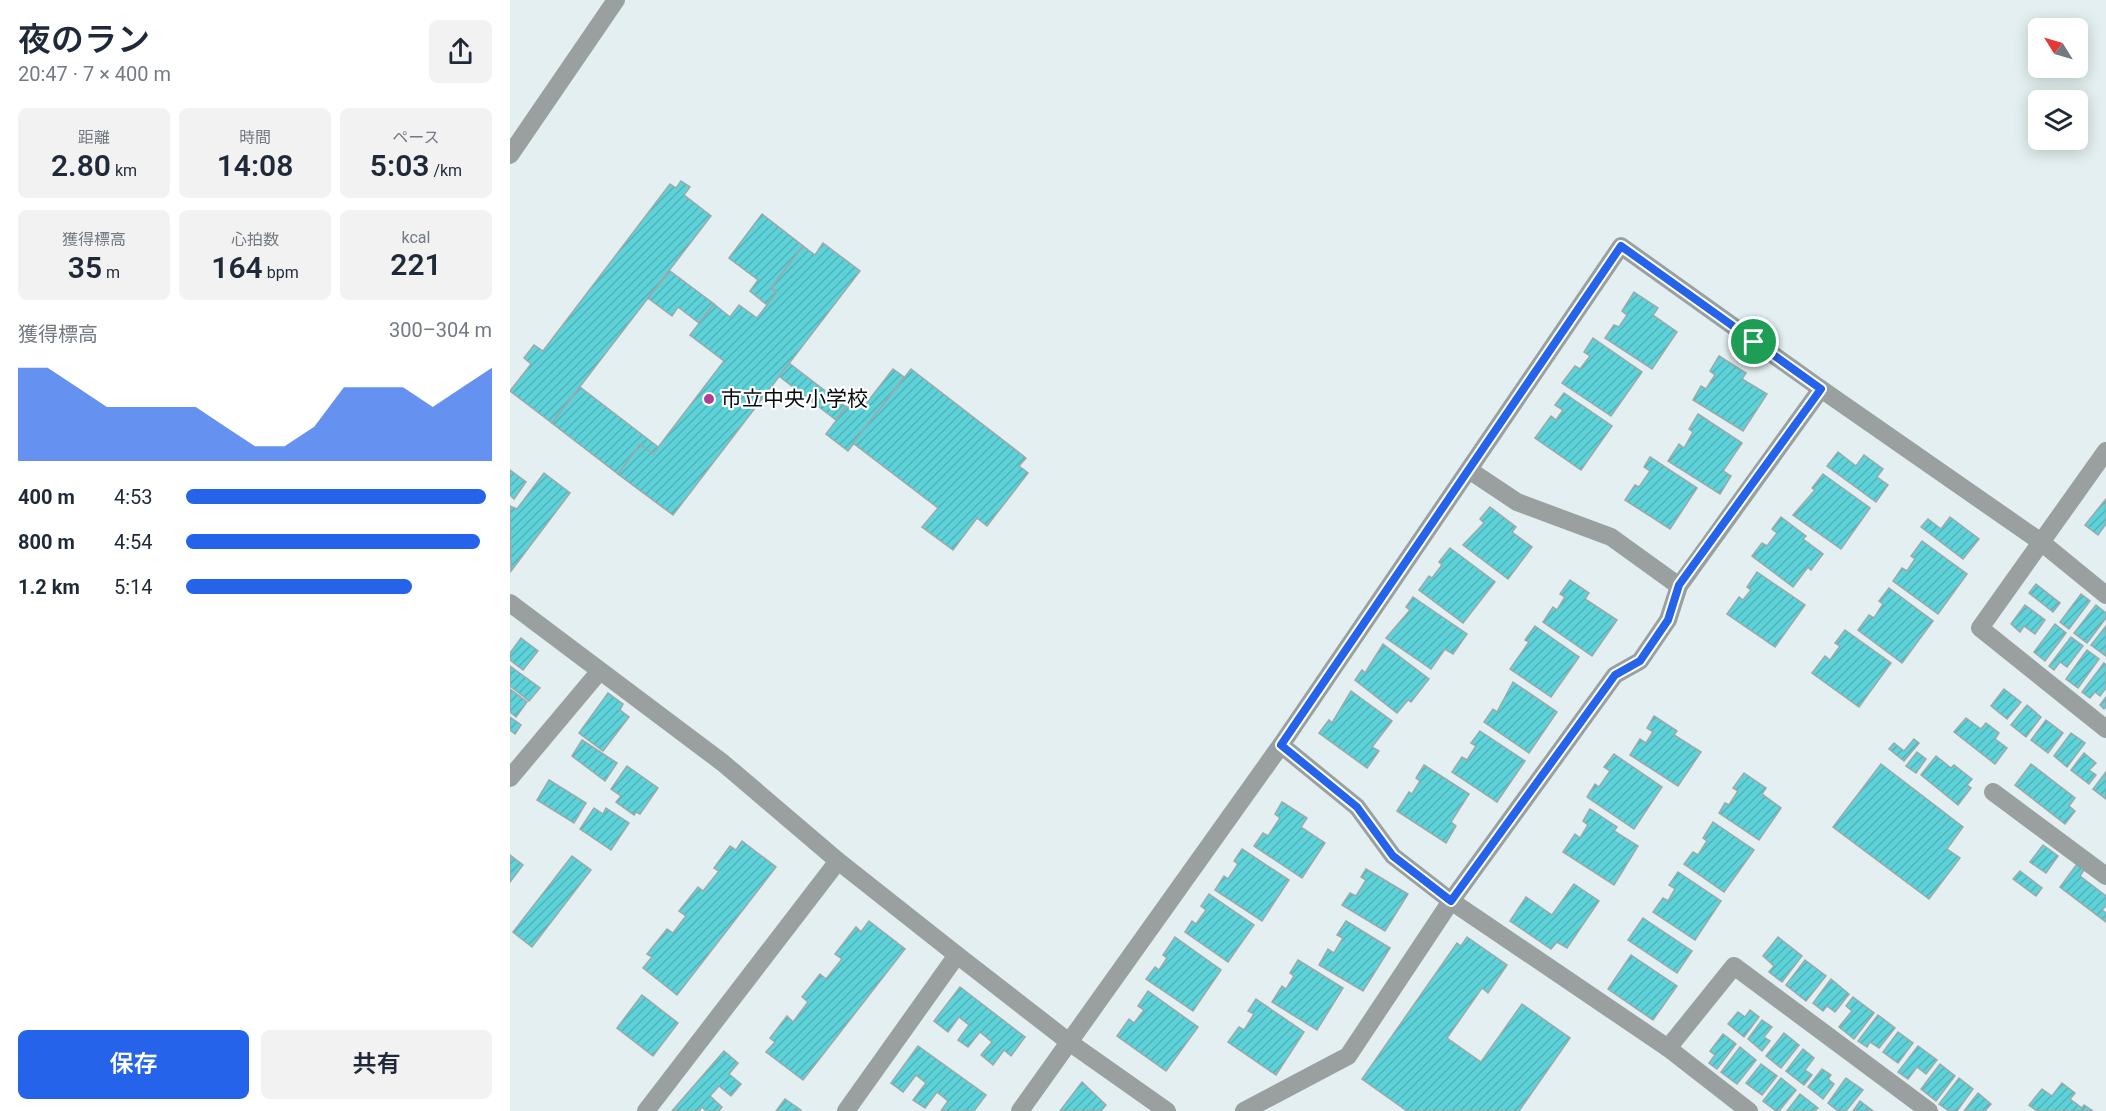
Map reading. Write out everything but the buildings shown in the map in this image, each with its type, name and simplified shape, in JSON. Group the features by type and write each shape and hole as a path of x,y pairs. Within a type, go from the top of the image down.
{"street":[{"path":"510,155 616,0"},
{"path":"1020,1111 1281,745 1621,246 2041,542 2106,595"},
{"path":"1244,1111 1348,1056 1451,901 1615,675 1640,661 1668,620 1679,585 1821,389"},
{"path":"2106,451 2100,471 2041,542 1980,628 2106,729"},
{"path":"1469,470 1517,502 1611,537 1679,585"},
{"path":"510,603 723,763 838,861 1069,1042 1167,1111"},
{"path":"510,778 599,672"},
{"path":"1281,745 1357,807 1393,856 1451,901 1668,1048 1749,1111"},
{"path":"1993,792 2106,876"},
{"path":"645,1111 838,861"},
{"path":"846,1111 957,955"},
{"path":"1668,1048 1734,966 1929,1111"}],"place":[{"name":"市立中央小学校","path":"709,399"}],"route":[{"path":"1621,246 1754,342 1821,389 1679,585 1668,620 1640,661 1615,675 1451,901 1393,856 1357,807 1281,745 1621,246"}]}
